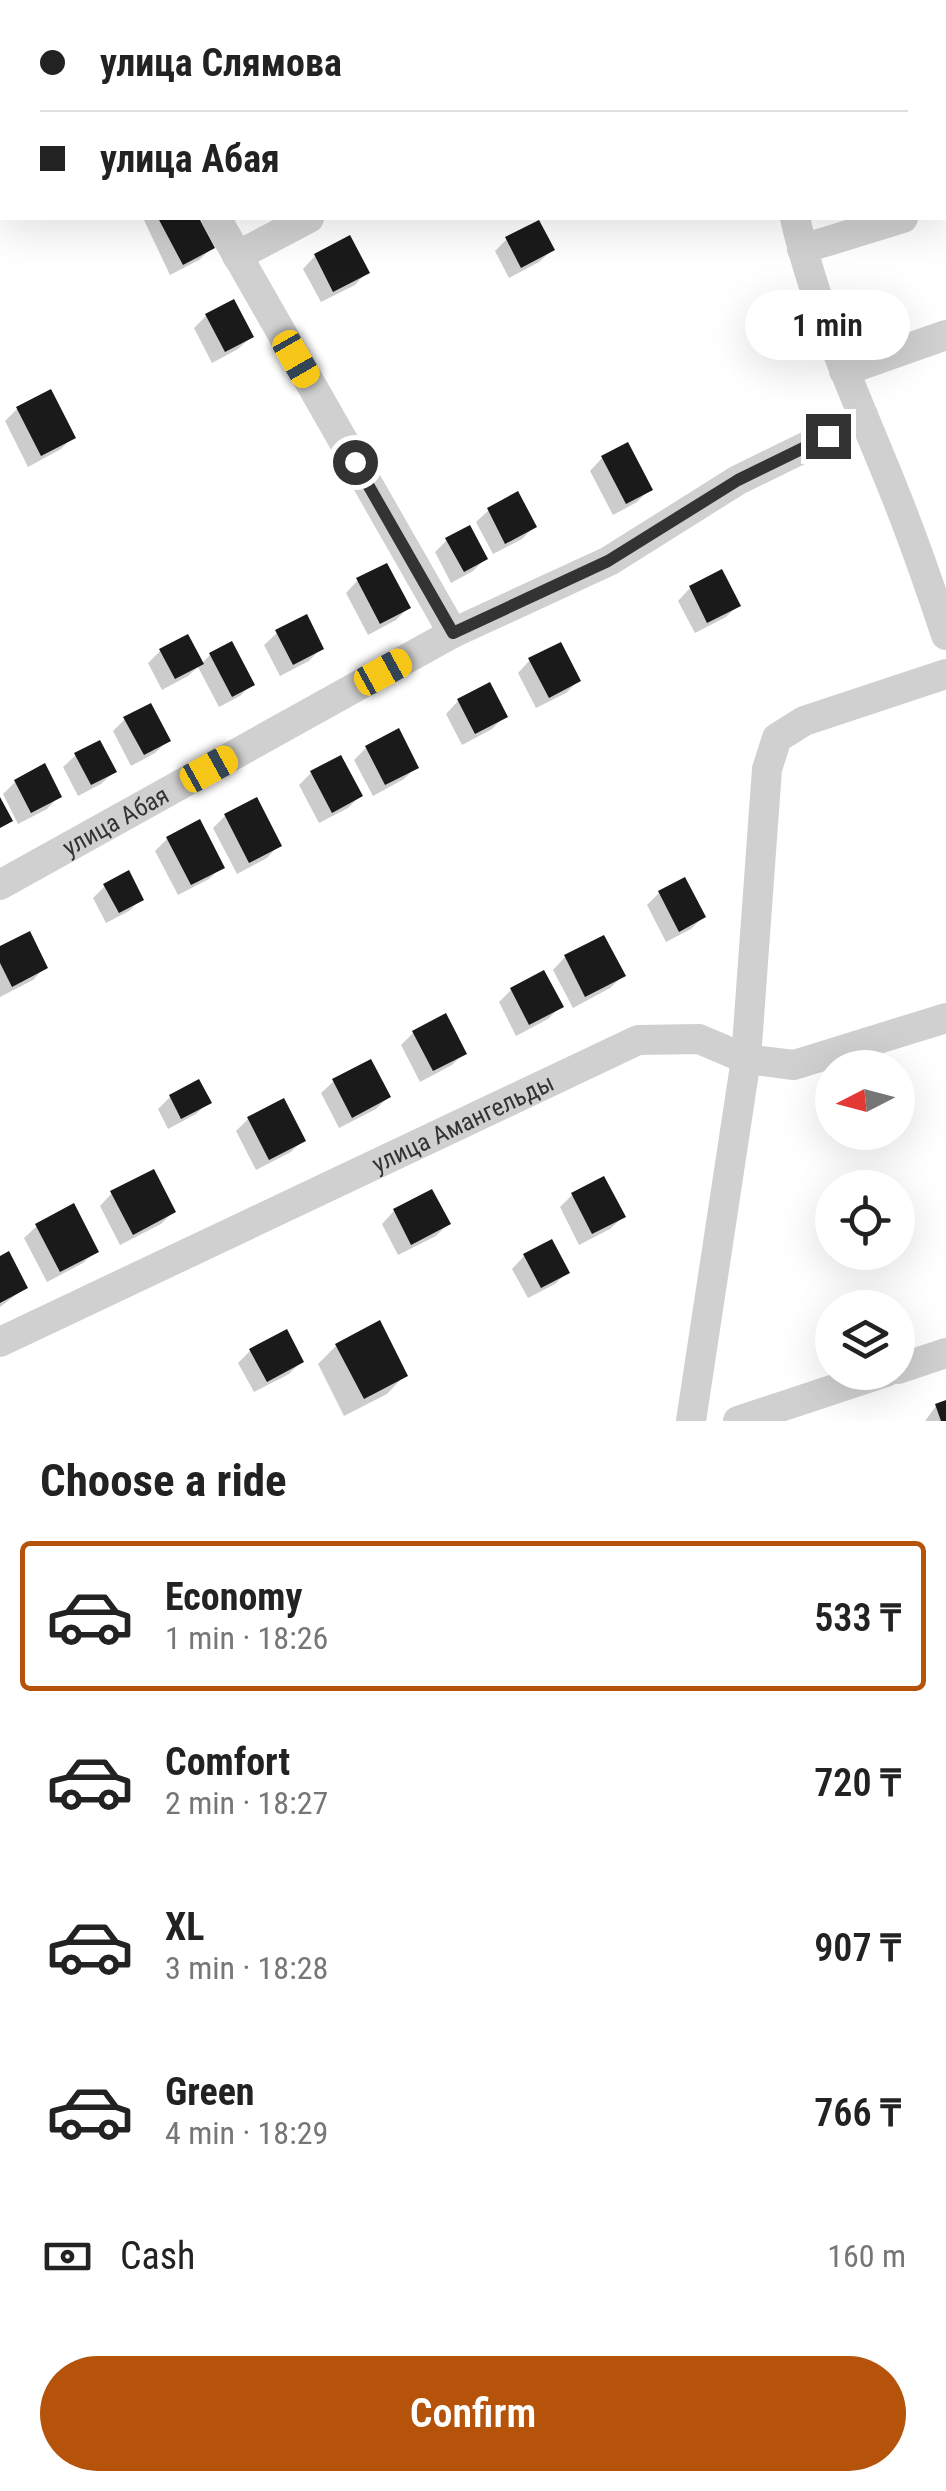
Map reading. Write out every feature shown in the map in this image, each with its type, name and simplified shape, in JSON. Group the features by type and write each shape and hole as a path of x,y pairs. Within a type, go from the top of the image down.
{"street":[{"path":"217,220 453,633"},
{"path":"237,256 305,220"},
{"path":"795,220 844,370 896,495 946,635"},
{"path":"802,250 897,220"},
{"path":"844,370 946,335"},
{"name":"улица Абая","path":"0,885 453,633 608,561 738,480 863,415"},
{"path":"691,1421 746,1059 768,769 778,738 804,722 946,674"},
{"name":"улица Амангельды","path":"0,1342 638,1040 699,1039 746,1059 794,1065 946,1018"},
{"path":"915,1363 946,1353"},
{"path":"738,1421 832,1390"}],"building":[{"path":"159,220 200,220 215,248 183,265"},
{"path":"539,220 555,250 521,268 505,237"},
{"path":"350,235 370,273 333,292 314,254"},
{"path":"234,299 254,337 225,352 205,314"},
{"path":"51,389 76,438 41,456 16,407"},
{"path":"628,442 653,490 626,504 601,456"},
{"path":"518,491 537,527 505,544 487,508"},
{"path":"470,525 488,559 464,572 445,538"},
{"path":"387,563 411,608 380,624 356,578"},
{"path":"722,569 741,606 707,623 689,586"},
{"path":"307,614 324,649 293,665 275,630"},
{"path":"188,634 204,664 175,679 159,649"},
{"path":"232,641 255,685 232,697 209,653"},
{"path":"561,642 581,681 549,698 528,658"},
{"path":"490,682 508,717 475,734 457,699"},
{"path":"151,703 171,741 144,755 123,717"},
{"path":"399,728 419,768 385,785 365,746"},
{"path":"100,740 117,772 91,785 74,753"},
{"path":"341,755 363,796 332,813 310,771"},
{"path":"45,763 62,797 31,813 14,780"},
{"path":"0,797 13,821 0,828"},
{"path":"257,797 282,846 249,863 224,814"},
{"path":"200,819 225,868 191,885 166,837"},
{"path":"129,870 144,900 119,913 103,884"},
{"path":"685,877 706,917 679,932 658,891"},
{"path":"30,931 48,968 12,987 0,963 0,946"},
{"path":"604,935 626,976 585,997 564,955"},
{"path":"544,970 564,1007 529,1025 510,988"},
{"path":"446,1013 467,1054 433,1071 412,1031"},
{"path":"371,1059 391,1097 352,1118 332,1079"},
{"path":"199,1079 212,1103 181,1119 169,1095"},
{"path":"284,1098 306,1141 269,1160 247,1117"},
{"path":"154,1169 176,1212 133,1235 110,1191"},
{"path":"604,1176 626,1217 592,1234 571,1193"},
{"path":"432,1189 451,1224 411,1245 393,1209"},
{"path":"74,1203 99,1252 60,1272 35,1224"},
{"path":"552,1239 570,1273 541,1288 523,1254"},
{"path":"9,1251 28,1288 0,1303 0,1256"},
{"path":"380,1320 408,1376 364,1399 335,1344"},
{"path":"287,1329 304,1362 267,1382 249,1349"},
{"path":"946,1400 946,1421 941,1421 935,1404"}],"route":[{"path":"355,462 453,633 608,561 738,480 828,436"}]}
